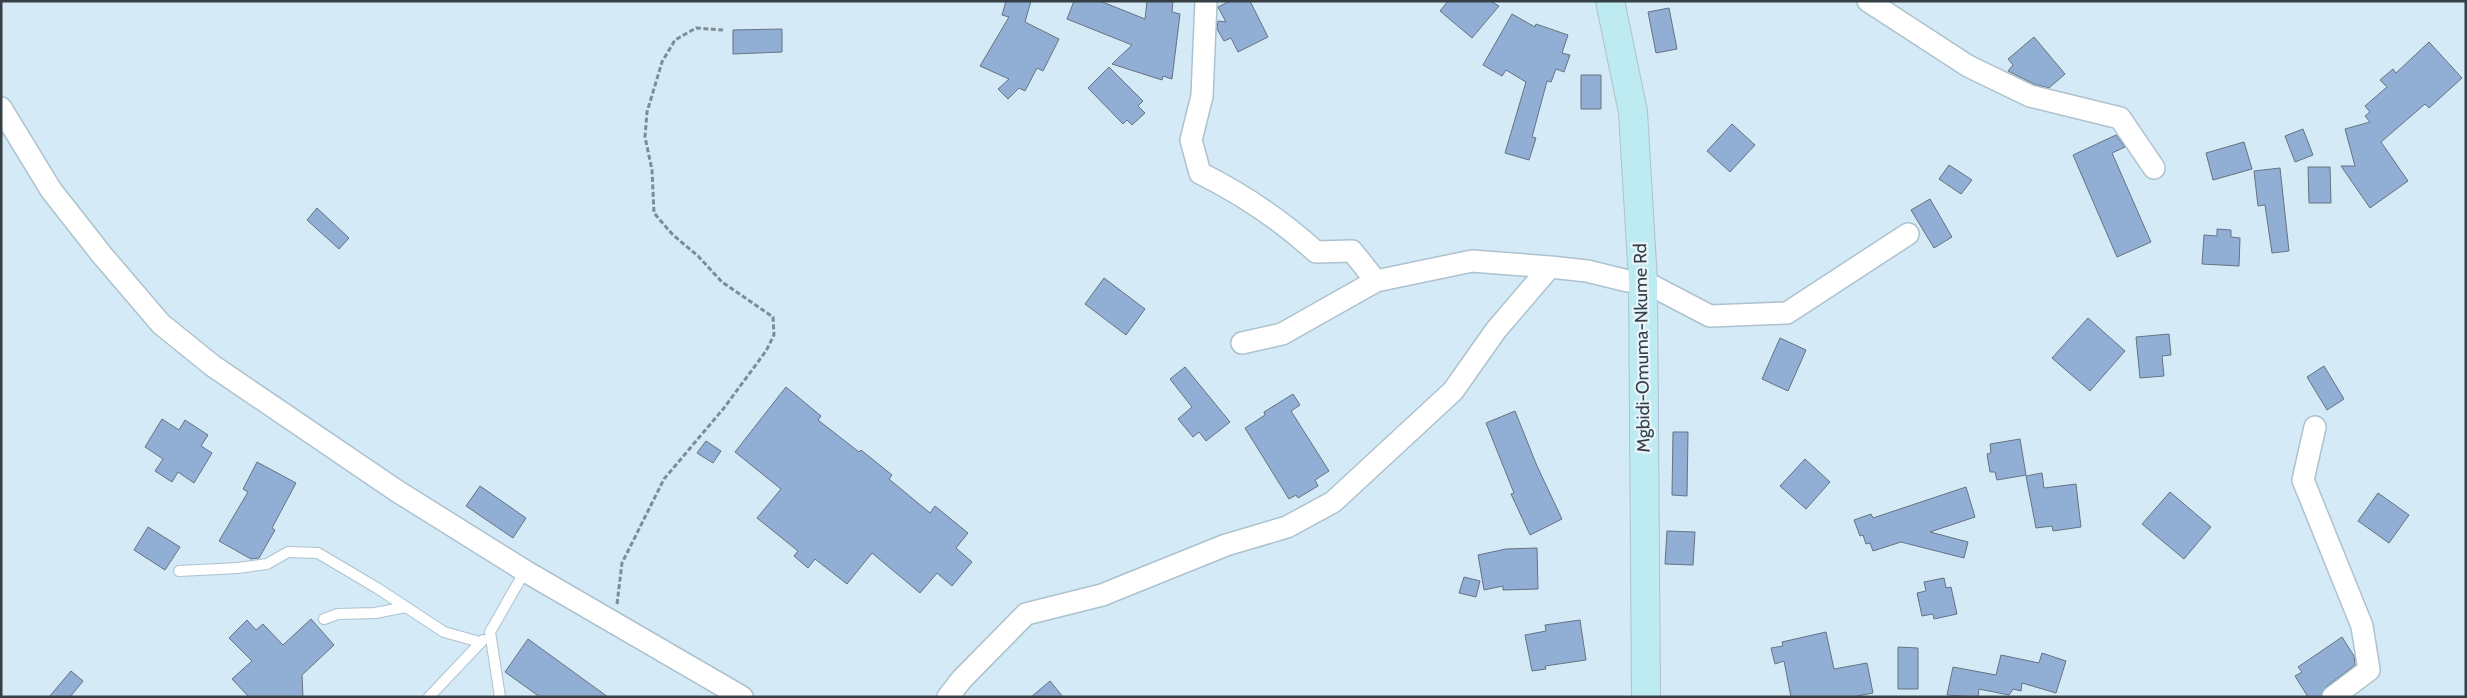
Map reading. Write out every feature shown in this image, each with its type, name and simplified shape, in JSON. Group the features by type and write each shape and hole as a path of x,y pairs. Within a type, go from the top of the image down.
{"street":[{"path":"1206,1 1202,96 1191,140 1200,173 1225,186 1283,222 1316,252 1352,252 1376,281"},
{"path":"1868,1 1968,66 2030,96 2120,118 2154,168"},
{"name":"Mgbidi-Omuma-Nkume Rd","path":"1612,2 1633,112 1643,281 1646,697"},
{"path":"1,108 51,190 102,255 161,324 213,366 396,492 525,571 742,697"},
{"path":"1242,344 1282,334 1376,281 1472,261 1587,271 1628,282 1643,281 1710,316 1787,313 1908,234"},
{"path":"948,697 962,679 1026,614 1102,595 1226,546 1287,527 1334,502 1454,391 1496,330 1550,267"},
{"path":"2316,427 2303,480 2362,626 2369,670 2333,697"}],"lane":[{"path":"179,571 238,568 267,564 288,552 318,553 444,632 480,642"},
{"path":"429,697 490,632 525,571"},
{"path":"324,619 338,614 375,613 406,607"},
{"path":"490,632 500,697"}],"path":[{"path":"614,622 622,563 664,479 724,408 766,351 774,335 773,317 722,282 654,213 652,170 645,137 647,112 662,62 675,40 696,28 723,30"}],"building":[{"path":"1006,1 1031,1 1025,22 1059,39 1043,71 1037,68 1025,91 1019,88 1008,99 998,89 1009,79 980,66 1009,17 1002,15"},
{"path":"1074,1 1100,1 1145,19 1147,1 1173,1 1172,12 1180,14 1172,79 1163,76 1162,80 1112,64 1132,45 1067,19"},
{"path":"1230,1 1250,1 1268,37 1238,52 1231,38 1224,41 1217,29 1218,21 1226,22 1218,7"},
{"path":"1448,1 1490,1 1499,6 1472,38 1440,11"},
{"path":"1669,8 1677,49 1656,53 1648,12"},
{"path":"1512,14 1535,27 1536,24 1568,35 1562,53 1570,55 1564,72 1556,69 1551,82 1547,81 1532,137 1536,138 1529,160 1505,153 1526,82 1506,70 1502,76 1483,65"},
{"path":"782,29 782,52 733,54 733,30"},
{"path":"2034,37 2065,74 2049,88 2034,84 2008,71 2013,65 2008,59"},
{"path":"2429,42 2462,78 2429,108 2425,104 2381,142 2408,181 2370,208 2341,166 2355,166 2345,129 2370,122 2365,116 2370,112 2365,106 2387,87 2380,80 2393,69 2396,73"},
{"path":"1109,67 1143,101 1138,106 1145,113 1132,125 1127,120 1123,124 1088,88"},
{"path":"1581,75 1601,75 1601,109 1581,109"},
{"path":"1732,124 1755,145 1730,172 1707,151"},
{"path":"2303,129 2313,155 2295,162 2285,136"},
{"path":"2116,135 2125,147 2112,153 2151,242 2117,257 2073,155"},
{"path":"2244,142 2252,169 2213,180 2206,153"},
{"path":"1949,165 1972,180 1961,194 1939,179"},
{"path":"2308,167 2330,167 2331,203 2309,203"},
{"path":"2280,168 2289,251 2272,253 2265,205 2258,206 2254,171"},
{"path":"1930,199 1952,237 1934,248 1911,210"},
{"path":"317,208 349,238 339,249 307,220"},
{"path":"2217,229 2231,230 2231,237 2240,238 2239,266 2202,264 2204,235 2217,236"},
{"path":"1104,278 1145,309 1126,335 1085,304"},
{"path":"2088,318 2125,351 2090,391 2052,358"},
{"path":"2169,334 2171,355 2162,356 2164,376 2140,378 2136,337"},
{"path":"1780,338 1806,350 1788,391 1762,379"},
{"path":"2324,366 2344,399 2327,410 2307,377"},
{"path":"1185,367 1230,422 1206,441 1199,432 1193,437 1178,419 1192,407 1170,379"},
{"path":"786,387 821,416 818,420 859,452 861,450 892,475 889,479 930,513 935,506 968,533 956,548 972,562 952,586 937,573 920,593 872,553 847,584 815,559 808,568 794,556 798,551 757,518 781,489 735,452"},
{"path":"1293,394 1300,405 1291,411 1329,471 1315,480 1318,486 1298,498 1296,495 1289,499 1245,428 1265,415 1264,412"},
{"path":"1515,411 1537,466 1562,519 1530,535 1511,494 1514,493 1486,423"},
{"path":"162,419 179,430 185,420 208,435 201,446 212,453 194,483 178,472 172,482 155,471 163,459 145,447"},
{"path":"1673,432 1688,432 1687,496 1672,495"},
{"path":"2020,439 2026,475 1997,480 1995,472 1990,472 1987,454 1991,453 1990,444"},
{"path":"706,441 721,451 713,463 697,453"},
{"path":"1805,459 1830,482 1806,509 1780,486"},
{"path":"257,462 296,483 272,528 275,530 259,558 251,559 219,541 248,492 243,489"},
{"path":"2042,473 2044,488 2076,484 2081,527 2053,531 2052,526 2036,528 2026,476"},
{"path":"480,486 526,518 513,538 466,506"},
{"path":"1966,487 1975,517 1930,532 1968,542 1964,558 1901,542 1873,551 1870,543 1866,544 1863,535 1860,536 1854,520 1871,514 1873,518"},
{"path":"2170,492 2211,527 2184,559 2142,524"},
{"path":"2378,493 2409,515 2389,543 2358,521"},
{"path":"148,527 180,547 165,570 134,550"},
{"path":"1667,531 1695,532 1693,565 1665,564"},
{"path":"1537,548 1538,589 1503,590 1503,586 1484,590 1478,555 1506,549"},
{"path":"1464,577 1480,581 1476,597 1459,593"},
{"path":"1944,578 1946,588 1951,587 1957,614 1934,619 1933,614 1922,616 1917,593 1926,591 1924,582"},
{"path":"311,619 334,645 302,675 303,697 249,697 232,679 252,661 229,638 247,620 256,630 263,624 283,645"},
{"path":"1580,620 1586,660 1545,666 1546,669 1532,671 1525,635 1546,631 1545,625"},
{"path":"1826,632 1834,669 1867,663 1873,693 1852,697 1791,697 1784,661 1775,664 1771,648 1783,646 1782,642"},
{"path":"2342,637 2354,656 2355,665 2326,687 2321,697 2308,697 2295,676 2302,672 2298,667"},
{"path":"528,639 608,697 540,697 505,672"},
{"path":"1898,647 1918,648 1918,689 1898,689"},
{"path":"2042,653 2066,661 2056,693 2022,683 2021,691 2013,689 2009,695 1979,689 1978,697 1947,695 1953,667 1996,675 2001,655 2039,663"},
{"path":"71,671 83,681 70,697 49,697"},
{"path":"1050,681 1063,697 1031,697"}]}
